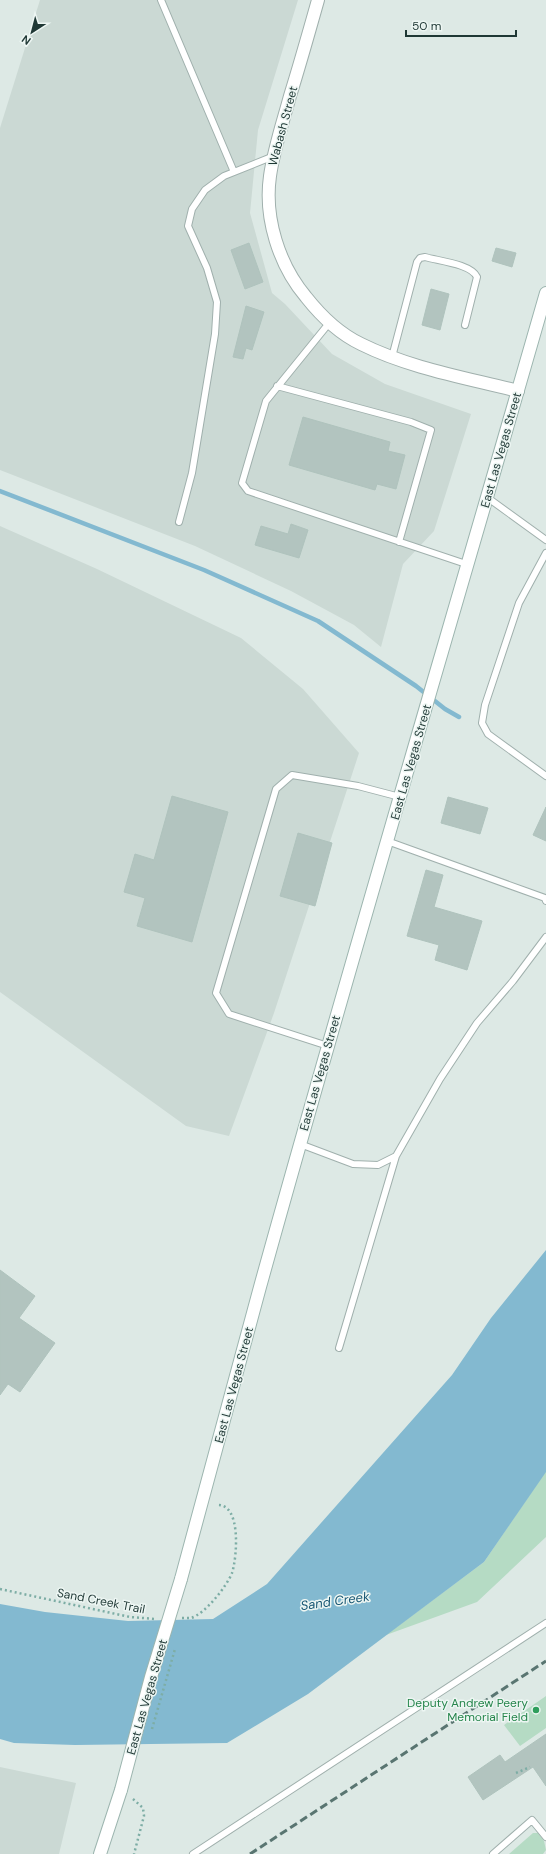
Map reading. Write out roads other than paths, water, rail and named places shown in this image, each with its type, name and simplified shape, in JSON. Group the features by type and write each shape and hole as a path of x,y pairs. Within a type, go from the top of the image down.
{"street":[{"name":"Wabash Street","path":"318,0 274,156 270,177 272,224 278,246 287,268 299,289 313,306 330,322 360,344 392,357 518,391"},
{"name":"East Las Vegas Street","path":"100,1854 121,1790 151,1677 182,1579 255,1304 300,1144 400,797 469,565 518,391 544,307 546,293"}],"lane":[{"path":"161,0 234,172"},
{"path":"179,522 192,473 215,334 217,302 207,268 188,226 192,210 205,190 224,176 274,156"},
{"path":"392,357 417,262 420,258 468,268 475,272 476,277 465,324"},
{"path":"330,322 266,401 242,483 248,491 469,565"},
{"path":"277,386 411,422 431,430 399,542"},
{"path":"488,498 546,540"},
{"path":"546,553 519,603 485,705 482,723 488,734 546,776"},
{"path":"328,1046 229,1014 216,993 218,986 276,789 292,775 358,786 400,797"},
{"path":"388,841 545,898 546,901"},
{"path":"339,1348 396,1156 440,1079 477,1023 513,981 546,937"},
{"path":"300,1144 353,1164 378,1165 396,1156"},
{"path":"193,1854 546,1623"},
{"path":"493,1854 532,1820 546,1837"}],"water":[{"name":"Sand Creek","path":"546,1250 546,1472 484,1562 308,1694 227,1743 75,1745 14,1743 0,1739 0,1604 45,1612 128,1621 213,1619 267,1584 452,1375 491,1318"}],"waterway":[{"path":"0,491 204,570 318,621 416,686 445,709 459,717"}],"railway":[{"path":"250,1854 546,1661"}],"place":[{"name":"Deputy Andrew Peery Memorial Field","path":"536,1710"}]}
